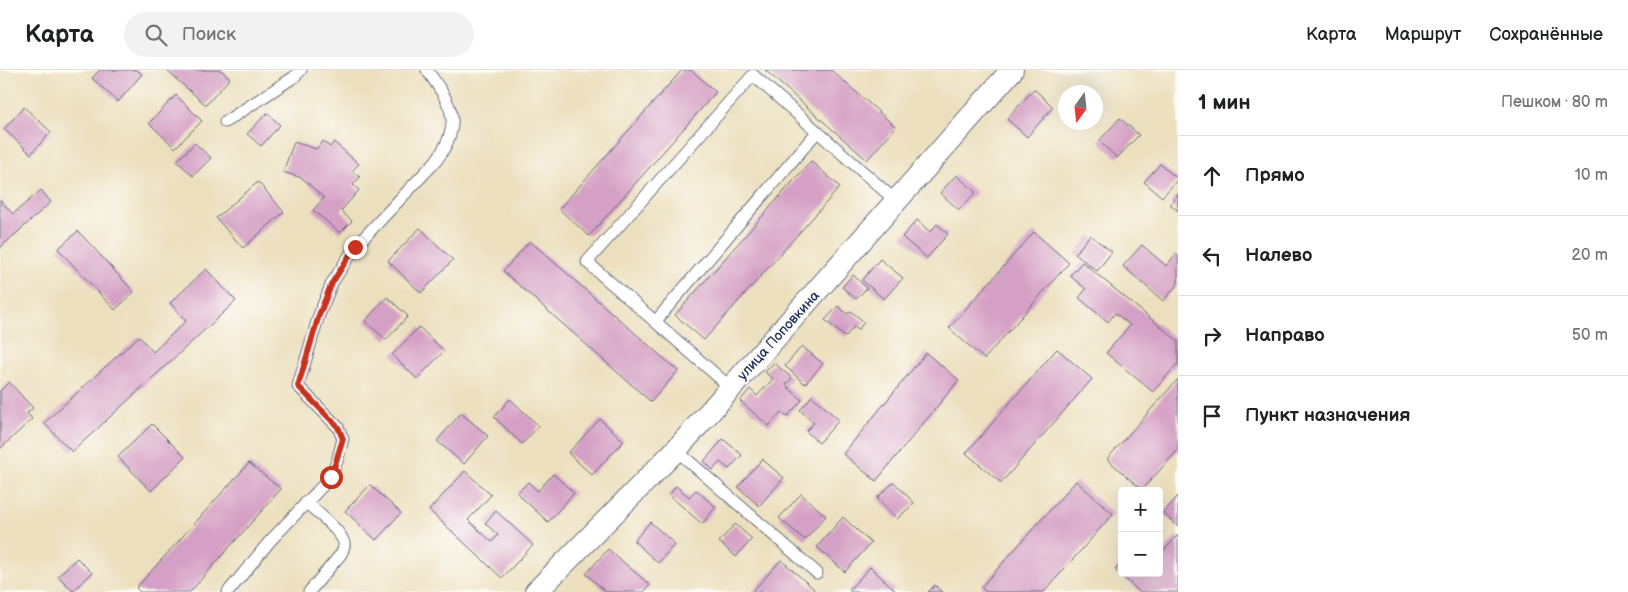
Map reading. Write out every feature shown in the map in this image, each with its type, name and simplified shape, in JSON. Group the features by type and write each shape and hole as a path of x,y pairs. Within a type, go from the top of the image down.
{"street":[{"name":"улица Поповкина","path":"536,592 676,450 1012,70"}],"lane":[{"path":"225,122 294,77 301,70"},
{"path":"228,592 270,541 331,477 343,439 338,427 298,386 319,315 332,283 355,247 446,148 453,124 451,110 427,70"},
{"path":"731,388 587,262 753,75 896,201"},
{"path":"655,322 817,132"},
{"path":"676,450 817,573"},
{"path":"306,502 339,533 344,541 344,548 341,554 309,592"}],"building":[{"path":"100,70 137,70 142,74 118,102 92,78"},
{"path":"166,70 221,70 230,78 206,105"},
{"path":"682,70 691,70 716,92 589,236 559,209"},
{"path":"765,70 831,70 896,127 867,160"},
{"path":"1034,89 1053,107 1027,137 1007,119"},
{"path":"176,95 202,121 175,148 149,123"},
{"path":"24,107 51,132 31,154 4,129"},
{"path":"267,113 280,125 261,146 247,134"},
{"path":"1120,118 1139,135 1117,158 1099,141"},
{"path":"323,141 330,147 334,142 359,164 352,171 360,177 353,185 359,190 341,211 352,221 340,233 313,210 324,198 302,178 283,172 294,142 316,149"},
{"path":"195,143 211,158 193,176 177,161"},
{"path":"811,161 840,187 704,340 675,315"},
{"path":"1160,164 1178,179 1162,197 1144,182"},
{"path":"956,175 976,192 959,210 940,193"},
{"path":"258,182 284,212 243,248 216,218"},
{"path":"41,190 51,202 0,248 0,200 13,214"},
{"path":"1178,194 1178,211 1170,204"},
{"path":"917,220 930,232 937,224 948,234 927,258 902,237"},
{"path":"420,228 453,260 421,293 388,261"},
{"path":"78,231 134,292 115,310 58,249"},
{"path":"1034,232 1069,263 984,359 949,328"},
{"path":"1090,235 1112,252 1097,271 1075,254"},
{"path":"530,241 678,371 651,402 503,271"},
{"path":"1142,245 1166,266 1176,254 1178,256 1178,284 1163,301 1123,266"},
{"path":"880,259 903,278 884,299 862,280"},
{"path":"1082,262 1178,341 1178,365 1153,392 1106,353 1130,325 1115,313 1108,322 1079,298 1086,289 1070,276"},
{"path":"206,269 236,301 72,452 44,423 139,336 153,352 186,321 170,303"},
{"path":"853,275 867,288 856,299 842,287"},
{"path":"387,297 408,316 386,340 365,321"},
{"path":"838,306 847,314 851,311 864,322 858,330 854,326 845,337 825,320"},
{"path":"419,327 444,351 417,379 392,355"},
{"path":"802,346 823,364 805,384 785,366"},
{"path":"1057,349 1092,379 1001,483 966,453"},
{"path":"926,353 959,380 876,481 843,454"},
{"path":"774,363 792,378 786,385 802,400 787,417 781,412 769,426 740,401 750,389 757,396 773,379 765,372"},
{"path":"1178,379 1178,450 1145,487 1139,487 1107,459"},
{"path":"9,382 33,408 27,413 32,419 0,449 0,391"},
{"path":"812,396 839,420 819,443 806,431 814,423 800,410"},
{"path":"510,399 539,426 522,444 494,417"},
{"path":"461,413 488,436 464,464 437,441"},
{"path":"600,419 624,441 592,475 568,453"},
{"path":"152,424 185,457 151,491 118,457"},
{"path":"723,439 742,455 729,469 720,462 713,470 704,461"},
{"path":"762,459 784,478 759,506 738,487"},
{"path":"249,463 281,489 190,592 140,592 136,588"},
{"path":"465,471 491,495 468,520 492,542 498,535 485,523 496,511 533,545 502,578 429,510"},
{"path":"553,474 574,493 548,522 517,493 528,482 538,491"},
{"path":"1076,481 1113,514 1044,592 986,592 981,587"},
{"path":"894,482 914,503 897,519 877,498"},
{"path":"370,485 401,513 376,540 345,511"},
{"path":"676,486 689,497 696,490 716,507 702,524 669,495"},
{"path":"801,494 826,516 805,540 779,518"},
{"path":"1178,496 1178,527 1163,513"},
{"path":"843,517 871,543 845,572 817,547"},
{"path":"650,522 675,544 658,563 634,541"},
{"path":"735,524 752,539 736,557 719,542"},
{"path":"1178,535 1178,592 1140,592 1123,577 1163,577 1163,552"},
{"path":"608,549 650,585 644,592 606,592 586,574"},
{"path":"77,558 92,573 73,591 58,576"},
{"path":"781,560 814,589 811,592 752,592"},
{"path":"870,567 895,590 893,592 851,592 849,590"},
{"path":"935,585 942,592 928,592"}],"route":[{"path":"331,477 343,439 338,427 298,386 319,315 332,283 355,247"}]}
